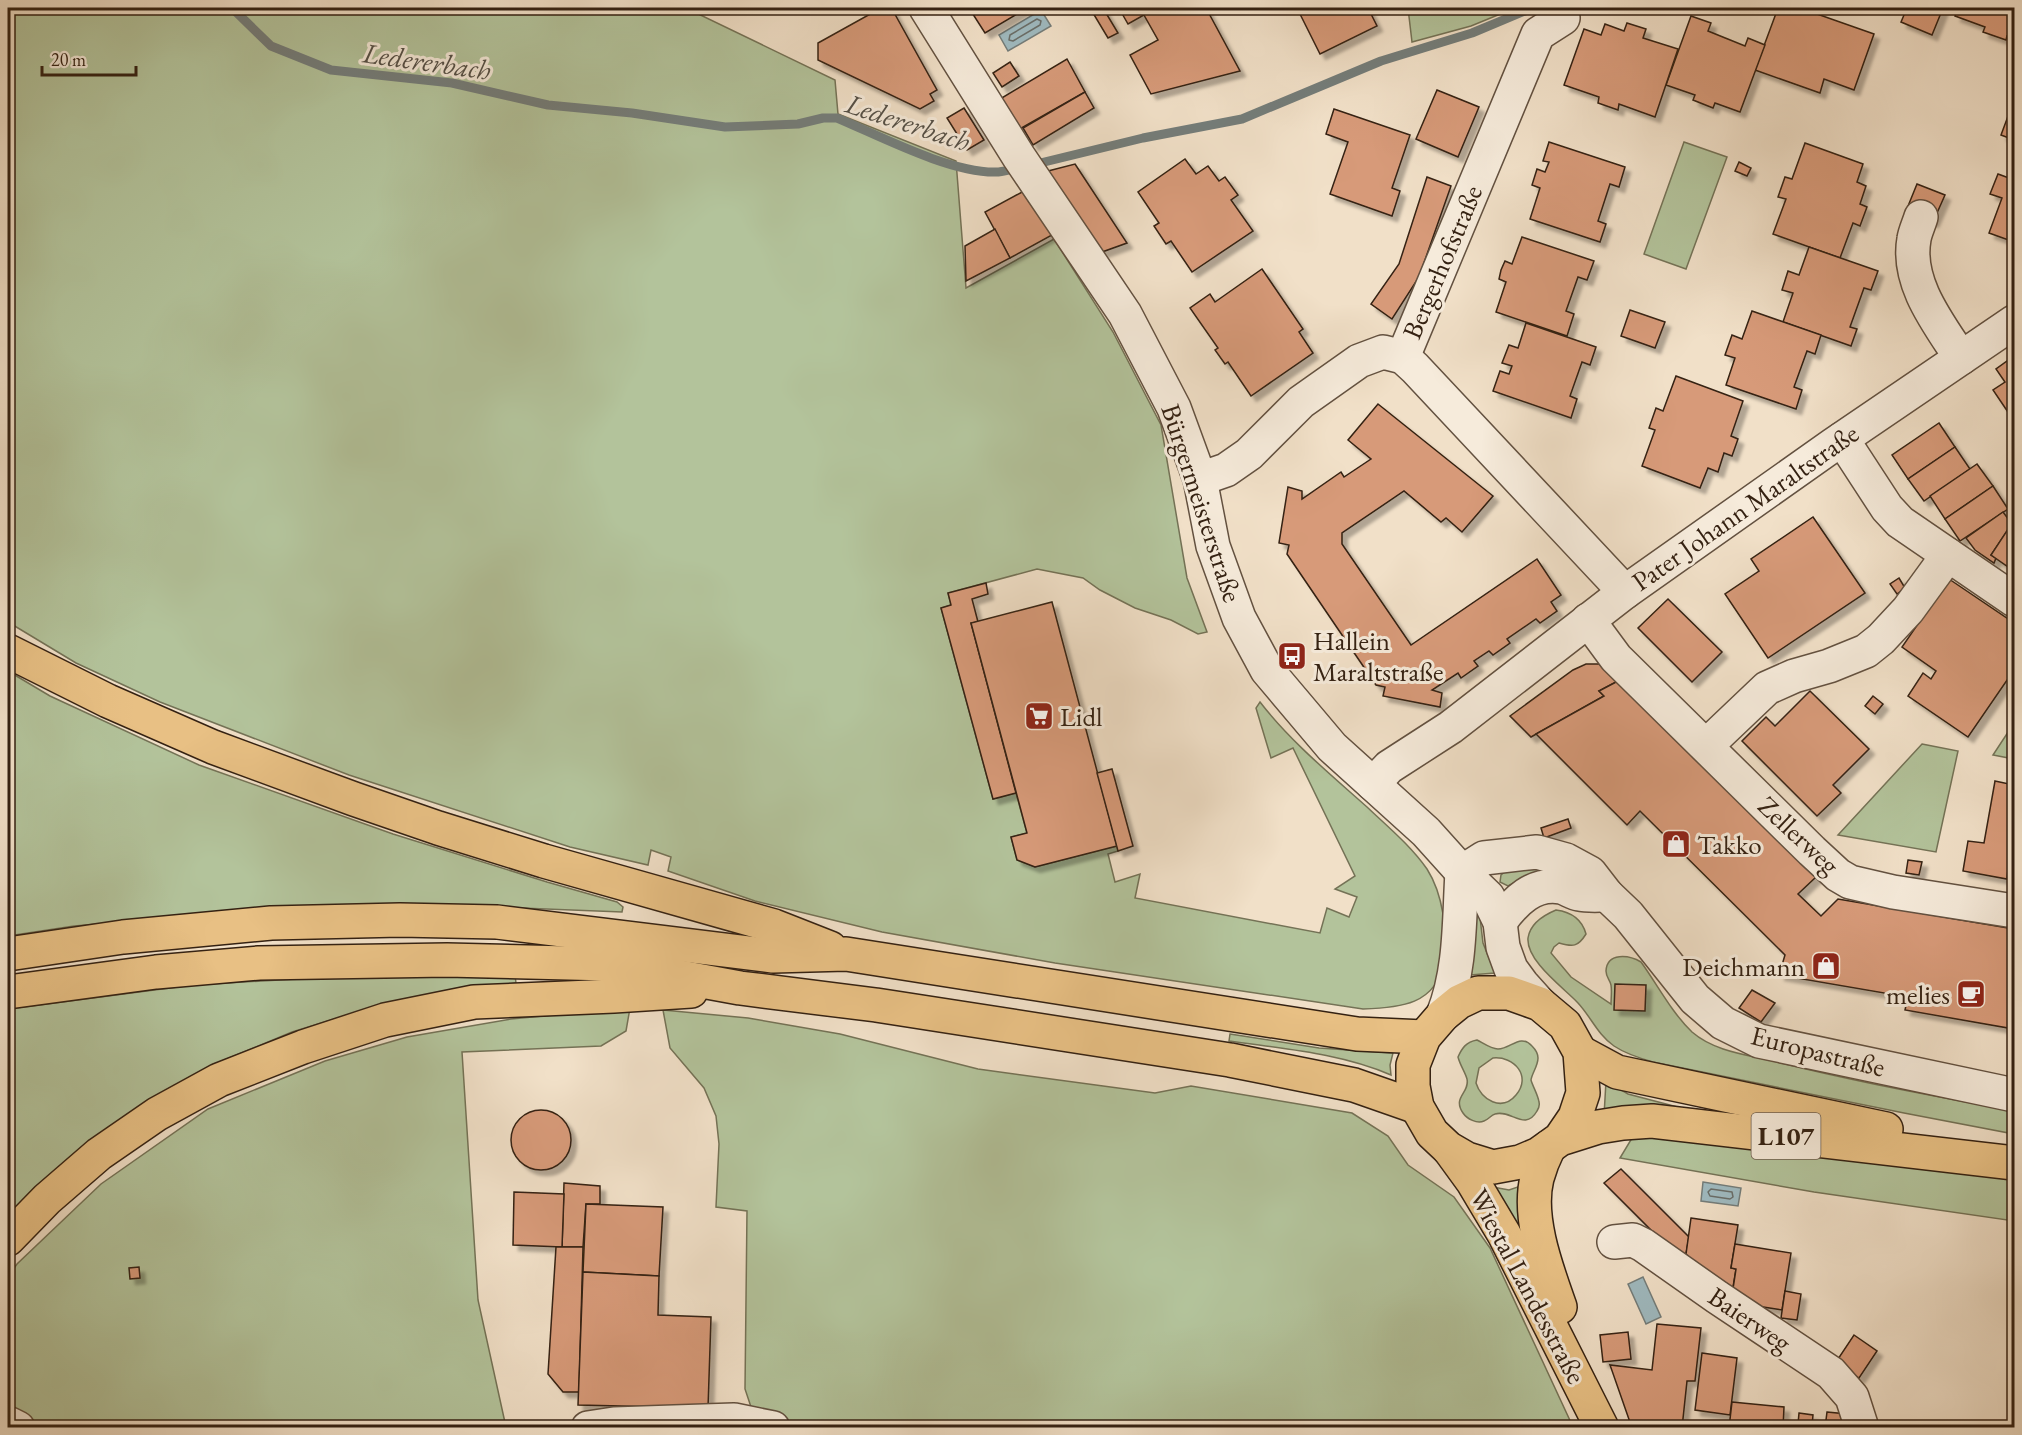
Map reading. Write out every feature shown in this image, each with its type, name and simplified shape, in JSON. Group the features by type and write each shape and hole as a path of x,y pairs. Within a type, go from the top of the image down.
{"main road":[{"path":"8,651 108,701 213,747 354,799 544,861 774,926 846,954"},
{"path":"8,954 123,937 271,923 400,920 497,922 773,956 846,954 1357,1034 1434,1026"},
{"path":"8,992 156,972 260,963 447,960 609,964 740,988 876,1005 1230,1060 1354,1085 1417,1107"},
{"path":"8,1239 47,1199 99,1154 157,1114 219,1080 303,1047 385,1020 474,1002 740,988"},
{"name":"L107","path":"1478,993 1509,993 1540,1004 1565,1025 1580,1052 1583,1093 1575,1117 1554,1143 1539,1154 1520,1162 1493,1167 1467,1159 1448,1148 1432,1133 1417,1107 1413,1086 1413,1065 1434,1026 1459,1002 1478,993"},
{"name":"L107","path":"1580,1052 1617,1072 2014,1155"},
{"name":"L107","path":"1554,1143 1598,1127 1652,1121 2014,1163"},
{"name":"Wiestal Landesstraße","path":"1554,1143 1536,1181 1535,1216 1538,1237 1546,1268 1603,1428"},
{"name":"Wiestal Landesstraße","path":"1448,1148 1473,1182 1504,1234 1603,1428"}],"street":[{"name":"Bürgermeisterstraße","path":"926,8 1027,168 1125,314 1174,408 1200,479 1213,546 1239,618 1267,670 1332,747 1426,831 1462,872"},
{"name":"Bergerhofstraße","path":"1200,479 1226,470 1249,453 1301,402 1359,361 1383,352 1403,357 1538,34 1563,18"},
{"path":"1921,217 1914,239 1913,257 1918,285 1961,358"},
{"name":"Pater Johann Maraltstraße","path":"1403,357 1624,592 2014,322"},
{"path":"1842,439 1887,508 1900,522 2014,600"},
{"path":"1706,746 1767,688 1866,651 1881,639 1908,610 1948,555"},
{"path":"1373,784 1389,767 1451,727 1624,592"},
{"name":"Zellerweg","path":"1588,620 1616,658 1838,875 1850,882 1893,892 2014,911"},
{"name":"Europastraße","path":"1462,872 1484,858 1537,852 1566,860 1590,873 1607,895 1628,915 1695,999 1723,1023 1759,1041 2014,1095"},
{"path":"1462,872 1488,897 1500,922 1503,947 1511,969 1540,1004"},
{"path":"1434,1026 1451,994 1455,973 1462,872"},
{"path":"1500,922 1510,908 1526,894 1541,887 1561,887 1581,895 1607,895"},
{"name":"Baierweg","path":"1614,1242 1633,1240 1643,1245 1831,1373 1852,1398 1862,1428"},
{"path":"588,1428 614,1424 734,1420 773,1428"}],"green space":[{"path":"8,8 686,8 835,80 838,114 956,161 966,288 1054,239 1113,332 1161,425 1187,578 1207,632 1198,634 1171,620 1135,608 1100,590 1083,578 1037,569 948,593 951,605 941,608 993,799 1016,793 1027,833 1011,837 1017,860 1035,867 1117,846 1118,851 1108,854 1115,882 1140,874 1135,898 1320,933 1327,908 1349,917 1357,897 1335,889 1355,876 1293,748 1271,758 1256,708 1260,702 1297,744 1398,836 1427,869 1437,890 1443,914 1445,938 1444,961 1440,976 1433,987 1425,995 1403,1005 1363,1009 1055,963 882,932 755,901 668,871 671,857 651,850 648,865 570,847 349,775 160,702 76,663 8,622"},
{"path":"1408,8 1515,8 1471,26 1412,42"},
{"path":"1684,142 1727,157 1686,269 1644,254"},
{"path":"8,671 50,696 199,765 393,834 617,902 623,907 622,912 442,905 316,906 74,926 8,936"},
{"path":"2014,723 2014,759 1993,755"},
{"path":"1922,744 1958,751 1936,852 1838,835"},
{"path":"1523,865 1549,870 1532,873 1508,886 1500,882 1501,875 1507,870"},
{"path":"1475,908 1479,909 1483,943 1495,973 1470,975"},
{"path":"1556,910 1575,917 1582,924 1586,934 1575,945 1559,943 1551,953 1571,977 1611,1004 1611,985 1606,973 1607,965 1614,958 1631,958 1641,962 1671,1007 1692,1032 1711,1044 1733,1052 1836,1076 2014,1111 2014,1134 1653,1062 1623,1051 1603,1037 1578,1003 1539,965 1533,956 1529,947 1529,933 1542,917"},
{"path":"515,975 516,983 390,1002 292,1032 222,1061 150,1099 8,1218 8,1009 193,985 347,976"},
{"path":"630,1008 626,1031 601,1046 462,1052 478,1300 506,1427 38,1428 11,1414 8,1427 8,1277 17,1264 101,1184 208,1109 325,1061 407,1037 511,1019"},
{"path":"663,1010 748,1018 840,1034 978,1069 1155,1093 1191,1086 1352,1113 1388,1136 1408,1165 1454,1197 1490,1248 1573,1427 832,1428 771,1419 751,1407 745,1389 747,1211 716,1207 719,1144 716,1116 704,1088 670,1048"},
{"path":"1230,1034 1319,1048 1393,1053 1390,1065 1391,1075 1332,1057 1229,1041"},
{"path":"1477,1040 1498,1049 1523,1041 1528,1042 1534,1049 1538,1061 1531,1080 1539,1105 1528,1120 1501,1113 1478,1122 1463,1113 1459,1103 1466,1088 1467,1079 1458,1057 1465,1046","holes":["1493,1058 1501,1058 1514,1064 1521,1074 1522,1081 1516,1095 1505,1103 1487,1099 1476,1083 1479,1068"]},
{"path":"1606,1081 1628,1094 1685,1109 1604,1116"},
{"path":"1635,1133 1820,1151 2014,1180 2014,1221 1814,1192 1620,1158"},
{"path":"1527,1184 1527,1241 1493,1187 1509,1190"}],"water":[{"path":"1041,10 1051,26 1008,51 999,35"},
{"path":"1703,1182 1741,1188 1738,1206 1701,1201"},
{"path":"1643,1277 1661,1317 1646,1324 1628,1284"}],"building":[{"path":"881,8 885,13 892,9 937,90 930,94 934,101 920,109 818,60 818,43"},
{"path":"969,8 1027,8 985,33"},
{"path":"1090,8 1103,8 1118,33 1108,38"},
{"path":"1140,8 1144,15 1128,24 1120,10"},
{"path":"1140,8 1206,8 1240,71 1151,94 1130,55 1158,40"},
{"path":"1297,8 1368,8 1377,26 1320,54"},
{"path":"1778,8 1800,8 1874,34 1854,90 1824,79 1820,93 1755,70"},
{"path":"1907,8 1943,8 1932,35 1901,22"},
{"path":"1958,8 2014,8 2014,38 2007,36 2006,40 1983,32 1985,27 1955,16"},
{"path":"1691,16 1711,23 1708,31 1745,46 1748,38 1765,45 1740,112 1715,103 1713,108 1693,100 1695,95 1666,85"},
{"path":"1627,23 1646,29 1643,38 1678,49 1655,117 1619,104 1618,110 1598,103 1599,97 1564,85 1584,29 1601,35 1605,24 1624,31"},
{"path":"1067,59 1085,92 1018,130 1000,99"},
{"path":"1010,62 1019,76 1002,87 993,73"},
{"path":"2014,80 2014,100 2008,98"},
{"path":"1437,90 1479,107 1458,157 1416,139"},
{"path":"1085,92 1094,108 1033,145 1023,128"},
{"path":"2014,100 2014,140 2001,135"},
{"path":"964,108 984,140 967,150 947,118"},
{"path":"1334,109 1410,135 1392,188 1400,191 1392,216 1330,194 1348,142 1326,134"},
{"path":"1549,142 1625,167 1619,187 1610,184 1598,221 1606,224 1600,242 1530,219 1540,188 1532,185 1537,169 1545,172 1549,162 1543,161"},
{"path":"1805,143 1863,164 1857,182 1866,186 1860,204 1867,207 1860,226 1853,223 1840,258 1773,234 1786,199 1778,197 1785,177 1792,179"},
{"path":"1185,159 1196,174 1208,166 1219,181 1225,177 1238,195 1231,200 1253,231 1192,272 1171,241 1166,244 1154,226 1159,223 1138,192"},
{"path":"1739,162 1751,168 1747,176 1735,171"},
{"path":"1075,164 1127,243 1102,252 1048,171"},
{"path":"2014,164 2014,242 1989,233 2002,198 1990,194 1998,174 2009,178"},
{"path":"1427,177 1451,186 1419,277 1392,319 1371,304 1399,264"},
{"path":"1917,184 1945,195 1933,222 1906,211"},
{"path":"1024,191 1029,202 1034,200 1052,235 1010,258 985,212"},
{"path":"995,229 1010,258 966,281 965,246"},
{"path":"1522,237 1594,261 1587,280 1578,277 1566,311 1574,314 1567,336 1496,312 1506,282 1499,279 1501,270 1505,261 1512,264"},
{"path":"1809,247 1878,271 1871,290 1864,288 1850,327 1857,329 1851,346 1783,322 1793,293 1782,290 1788,271 1799,275"},
{"path":"1262,269 1303,329 1299,332 1313,353 1251,396 1228,362 1225,364 1215,350 1218,348 1190,308 1210,294 1215,302"},
{"path":"1630,310 1665,322 1655,348 1621,336"},
{"path":"1752,311 1821,335 1815,354 1807,351 1794,387 1802,390 1796,409 1726,385 1735,358 1725,355 1732,335 1742,339"},
{"path":"1526,323 1596,347 1590,365 1582,362 1570,396 1577,399 1571,418 1493,391 1500,371 1509,374 1512,366 1502,363 1509,345 1518,348"},
{"path":"2014,356 2014,416 2012,418 1993,390 2005,382 1996,369"},
{"path":"1676,376 1743,401 1731,436 1738,439 1732,456 1724,453 1718,472 1708,468 1700,488 1642,466 1655,430 1649,428 1656,408 1663,411"},
{"path":"1378,404 1493,496 1462,532 1446,518 1441,522 1404,491 1342,533 1342,544 1411,645 1537,559 1561,595 1551,602 1557,611 1540,623 1536,619 1507,639 1510,643 1493,655 1489,651 1474,661 1478,666 1461,678 1458,673 1432,690 1442,693 1440,707 1383,696 1385,687 1376,685 1287,554 1289,545 1279,543 1288,487 1302,491 1302,499 1341,472 1344,477 1371,459 1348,440"},
{"path":"1939,423 1955,447 1908,479 1892,455"},
{"path":"1955,447 1970,469 1924,501 1908,479"},
{"path":"1977,464 1993,486 1945,519 1930,496"},
{"path":"1993,486 2008,509 1960,541 1945,519"},
{"path":"2003,512 2012,524 1991,555 1996,558 1994,563 1975,550 1966,538"},
{"path":"1813,517 1865,593 1768,658 1725,594 1759,571 1751,559"},
{"path":"2014,520 2014,571 1991,555"},
{"path":"1899,578 1905,588 1897,594 1890,584"},
{"path":"1949,579 2014,623 2014,670 1968,737 1908,696 1923,673 1931,679 1936,671 1902,647"},
{"path":"986,583 988,594 972,599 978,622 971,623 1016,793 993,799 941,608 951,605 948,593"},
{"path":"1668,599 1722,652 1692,682 1638,628"},
{"name":"Lidl","path":"1052,602 1117,846 1035,867 1017,860 1011,837 1027,833 971,623"},
{"path":"1586,664 1599,664 1618,681 1599,691 1604,696 1531,737 1510,716 1573,670"},
{"path":"1618,681 1816,877 1798,894 1821,916 1838,899 2014,929 2014,1029 1905,1010 1908,997 1779,975 1785,955 1640,811 1627,825 1536,734 1604,696 1599,691"},
{"path":"1810,691 1869,749 1833,785 1841,793 1817,816 1742,741 1766,717 1775,726"},
{"path":"1873,696 1883,704 1875,714 1865,706"},
{"path":"1112,769 1133,846 1118,851 1097,773"},
{"path":"1995,781 2014,785 2014,870 2008,869 2007,879 1963,871 1968,841 1984,843"},
{"path":"1568,819 1571,828 1544,838 1541,828"},
{"path":"1908,860 1922,862 1919,875 1906,873"},
{"path":"1615,984 1646,985 1645,1011 1614,1010"},
{"path":"1752,990 1775,1003 1761,1022 1739,1008"},
{"path":"541,1110 558,1115 566,1123 571,1140 566,1157 558,1165 541,1170 524,1165 516,1157 511,1140 516,1123 524,1115"},
{"path":"1621,1169 1689,1237 1686,1254 1672,1251 1604,1183"},
{"path":"564,1183 600,1186 600,1204 586,1204 583,1247 562,1247"},
{"path":"514,1192 564,1194 562,1247 513,1245"},
{"path":"586,1204 663,1207 659,1276 583,1272"},
{"path":"1691,1218 1738,1225 1731,1268 1736,1269 1733,1287 1708,1283 1686,1254"},
{"path":"1735,1244 1791,1253 1782,1310 1731,1302 1736,1269 1731,1268"},
{"path":"556,1247 583,1247 579,1392 563,1392 548,1374"},
{"path":"139,1267 140,1278 130,1279 129,1268"},
{"path":"583,1272 659,1276 658,1315 711,1317 708,1408 578,1405"},
{"path":"1785,1291 1801,1294 1797,1320 1781,1318"},
{"path":"1657,1324 1701,1328 1695,1381 1687,1381 1682,1428 1632,1428 1610,1365 1652,1370"},
{"path":"1628,1332 1631,1359 1603,1362 1600,1335"},
{"path":"1854,1335 1877,1351 1859,1378 1836,1362"},
{"path":"1702,1353 1737,1358 1730,1415 1695,1410"},
{"path":"1732,1402 1784,1407 1783,1428 1729,1428"},
{"path":"1827,1412 1847,1414 1845,1428 1825,1428"},
{"path":"1799,1413 1813,1415 1812,1426 1798,1424"}],"waterway":[{"name":"Ledererbach","path":"232,8 271,46 331,70 452,83 548,105 632,113 725,127 798,124 823,118 837,118 915,152 958,167 996,172 1018,168"},
{"name":"Ledererbach","path":"1032,165 1143,138 1242,119 1381,61 1472,33 1532,8"}],"place":[{"name":"Hallein Maraltstraße","path":"1292,656"},
{"name":"Lidl","path":"1039,716"},
{"name":"Takko","path":"1676,844"},
{"name":"Deichmann","path":"1826,966"},
{"name":"melies","path":"1971,994"}]}
